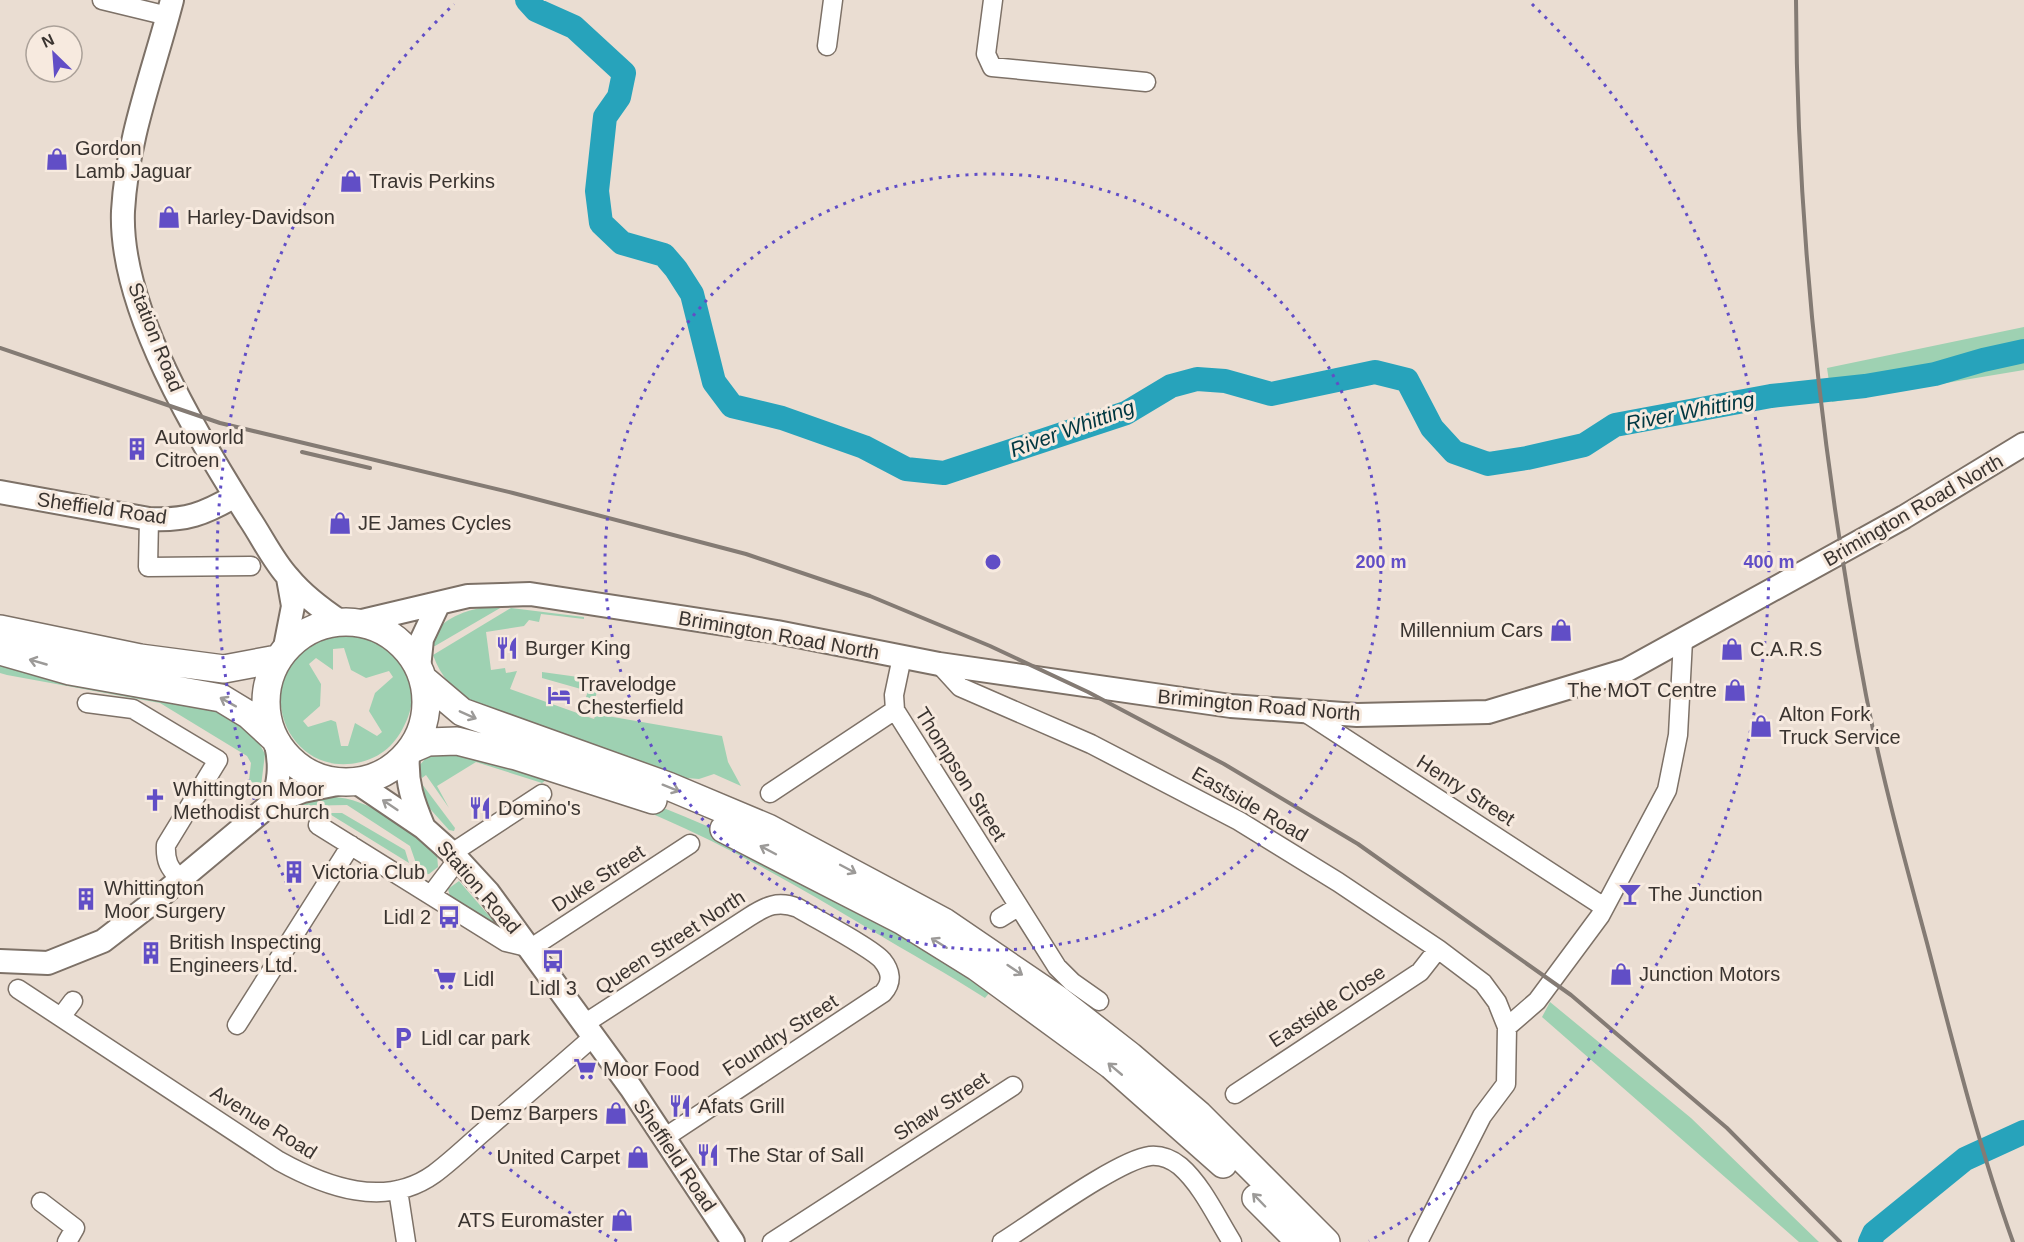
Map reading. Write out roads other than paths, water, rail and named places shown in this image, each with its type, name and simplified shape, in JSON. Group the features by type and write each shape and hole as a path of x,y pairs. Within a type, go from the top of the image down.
{"highway":[{"path":"275,741 268,724 265,702 268,680 281,653 299,635 313,629 350,622 387,633 403,646 421,674 462,712 657,782 768,828 944,922 1057,999 1130,1056 1199,1115 1326,1242"},
{"path":"0,628 130,656 224,669 281,653"},
{"path":"0,651 70,671 221,698 249,715 275,741 288,760 320,779 349,782 377,776 428,742 457,741 516,756 639,795 747,839 903,921 977,967 1111,1065 1212,1153 1300,1242"},
{"path":"411,752 422,727 426,703 421,674"}],"main road":[{"name":"Station Road","path":"170,8 141,104 131,149 123,212 125,240 138,303 172,383 235,496 288,578 324,610 350,622"},
{"name":"Brimington Road North","path":"350,622 438,605 468,596 530,594 777,632 939,663 1231,706 1357,715 1488,712 1627,670 1904,517 2024,444"},
{"name":"Sheffield Road","path":"0,492 149,519 168,520 205,514 235,496"},
{"name":"Station Road","path":"281,653 293,606 288,578"},
{"path":"421,674 422,639 438,605"},
{"path":"272,803 280,779 280,760 275,741"},
{"name":"Station Road","path":"411,752 406,775 410,794 424,828"},
{"name":"Station Road","path":"349,782 424,828 455,856 531,948"},
{"path":"0,961 48,963 84,950 103,940 272,803 303,791 349,782"},
{"name":"Sheffield Road","path":"531,948 664,1138 733,1242"}],"street":[{"path":"102,0 170,8"},
{"path":"827,46 833,0"},
{"path":"993,0 986,54 992,67 1146,82"},
{"path":"149,519 148,567 227,560 251,566"},
{"path":"1418,1242 1482,1116 1506,1084 1507,1027 1537,1001 1600,916 1667,790 1678,735 1683,640"},
{"name":"Thompson Street","path":"902,657 894,695 895,710 1057,967 1072,982 1099,1000"},
{"name":"Eastside Road","path":"939,663 960,687 1091,744 1239,821 1338,882 1438,949 1483,983 1497,1002 1507,1027"},
{"path":"87,703 133,709 225,764 166,845 165,857 170,869 180,879"},
{"path":"770,793 895,710"},
{"name":"Henry Street","path":"1303,711 1604,907"},
{"path":"431,895 455,856 542,794"},
{"path":"318,825 506,942 531,948"},
{"name":"Duke Street","path":"531,948 690,844"},
{"path":"237,1025 351,845"},
{"name":"Queen Street North","path":"589,1031 756,913 773,904 787,904 798,908 880,958 890,978 888,987"},
{"path":"1000,918 1018,907"},
{"name":"Eastside Close","path":"1235,1094 1420,972 1438,949"},
{"name":"Foundry Street","path":"664,1138 871,1002 888,987"},
{"name":"Avenue Road","path":"18,989 300,1173 344,1190 372,1193 398,1190 433,1175 589,1031"},
{"path":"61,1017 72,1001"},
{"name":"Shaw Street","path":"772,1242 1013,1086"},
{"path":"1002,1242 1127,1163 1151,1156 1164,1157 1179,1166 1194,1181 1232,1242"},
{"path":"398,1190 406,1242"},
{"path":"41,1202 75,1228 67,1242"}],"waterway":[{"name":"River Whitting","path":"527,0 536,10 574,27 624,73 619,97 605,117 597,191 601,223 622,243 664,255 676,269 692,294 714,382 732,406 782,418 864,447 906,469 944,473 1126,413 1171,386 1197,379 1225,381 1271,394 1375,372 1407,380 1432,428 1454,452 1488,464 1584,445 1615,425 1771,396 1865,386 1935,374 2024,351"},
{"path":"1870,1242 1874,1233 1965,1159 2024,1132"}],"railway":[{"path":"1796,0 1801,175 1815,349 1837,523 1866,695 1894,819 1967,1093 1988,1168 2013,1242"},
{"path":"0,348 220,423 513,493 746,554 870,596 990,646 1088,692 1224,764 1358,844 1571,995 1727,1128 1840,1242"},
{"path":"302,452 370,468"}],"place":[{"name":"Gordon Lamb Jaguar","path":"57,159"},
{"name":"Travis Perkins","path":"351,181"},
{"name":"Harley-Davidson","path":"169,217"},
{"name":"Autoworld Citroen","path":"137,449"},
{"name":"JE James Cycles","path":"340,523"},
{"name":"Millennium Cars","path":"1561,630"},
{"name":"Burger King","path":"507,648"},
{"name":"C.A.R.S","path":"1732,649"},
{"name":"The MOT Centre","path":"1735,690"},
{"name":"Travelodge Chesterfield","path":"559,695"},
{"name":"Alton Fork Truck Service","path":"1761,726"},
{"name":"Whittington Moor Methodist Church","path":"155,800"},
{"name":"Domino's","path":"480,808"},
{"name":"Victoria Club","path":"294,872"},
{"name":"The Junction","path":"1630,894"},
{"name":"Whittington Moor Surgery","path":"86,899"},
{"name":"Lidl 2","path":"449,917"},
{"name":"British Inspecting Engineers Ltd.","path":"151,953"},
{"name":"Lidl 3","path":"553,961"},
{"name":"Junction Motors","path":"1621,974"},
{"name":"Lidl","path":"445,979"},
{"name":"Lidl car park","path":"403,1038"},
{"name":"Moor Food","path":"585,1069"},
{"name":"Afats Grill","path":"680,1106"},
{"name":"Demz Barpers","path":"616,1113"},
{"name":"The Star of Sall","path":"708,1155"},
{"name":"United Carpet","path":"638,1157"},
{"name":"ATS Euromaster","path":"622,1220"}]}
